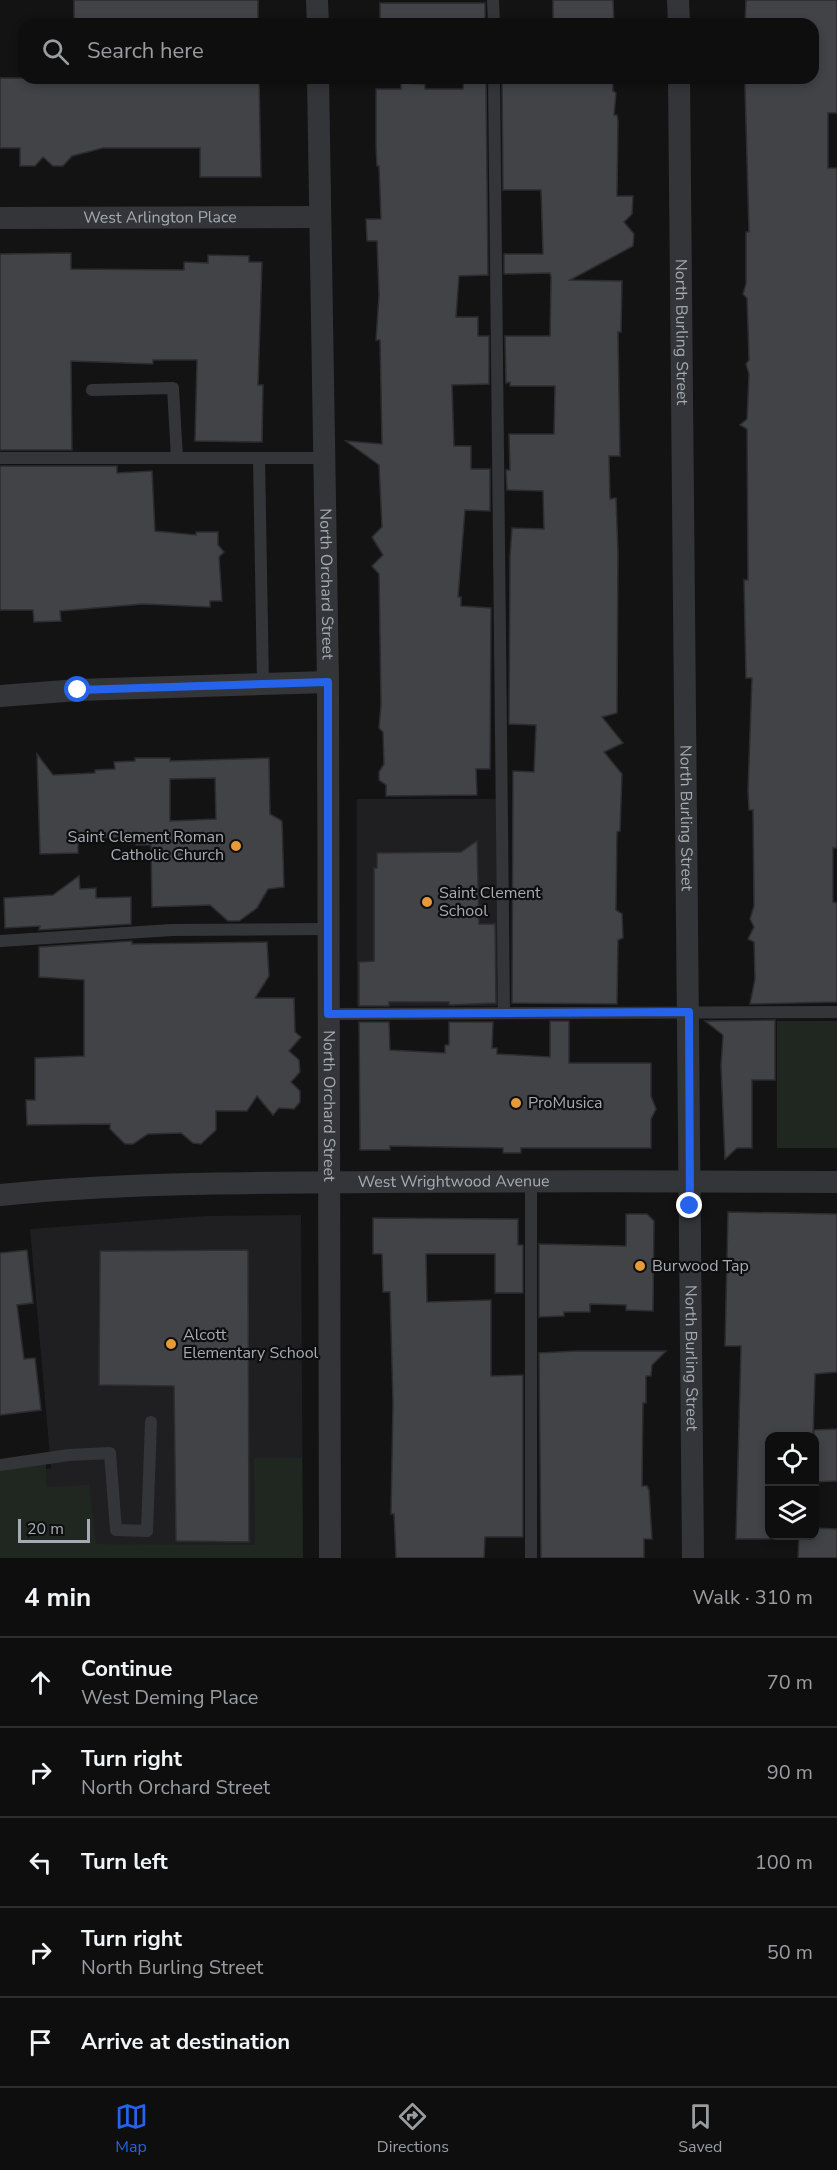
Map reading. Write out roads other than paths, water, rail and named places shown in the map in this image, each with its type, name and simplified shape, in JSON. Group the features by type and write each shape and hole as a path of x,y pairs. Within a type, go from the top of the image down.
{"street":[{"path":"317,0 318,18"},
{"path":"678,0 679,18"},
{"name":"North Orchard Street","path":"318,84 328,682 330,1558"},
{"name":"North Burling Street","path":"679,84 693,1558"},
{"name":"West Arlington Place","path":"0,218 320,217"},
{"path":"0,696 78,690 328,682"},
{"name":"West Wrightwood Avenue","path":"0,1195 60,1189 199,1183 837,1182"}],"lane":[{"path":"493,0 494,18"},
{"path":"494,84 504,1013"},
{"path":"92,390 173,388 177,458"},
{"path":"0,458 324,458"},
{"path":"259,458 263,684"},
{"path":"0,941 172,930 328,929"},
{"path":"328,1014 837,1012"},
{"path":"531,1181 531,1558"},
{"path":"0,1465 69,1455 110,1453 116,1530 147,1531 150,1422"}],"place":[{"name":"Saint Clement Roman Catholic Church","path":"236,846"},
{"name":"Saint Clement School","path":"427,902"},
{"name":"ProMusica","path":"516,1103"},
{"name":"Burwood Tap","path":"640,1266"},
{"name":"Alcott Elementary School","path":"171,1344"}]}
